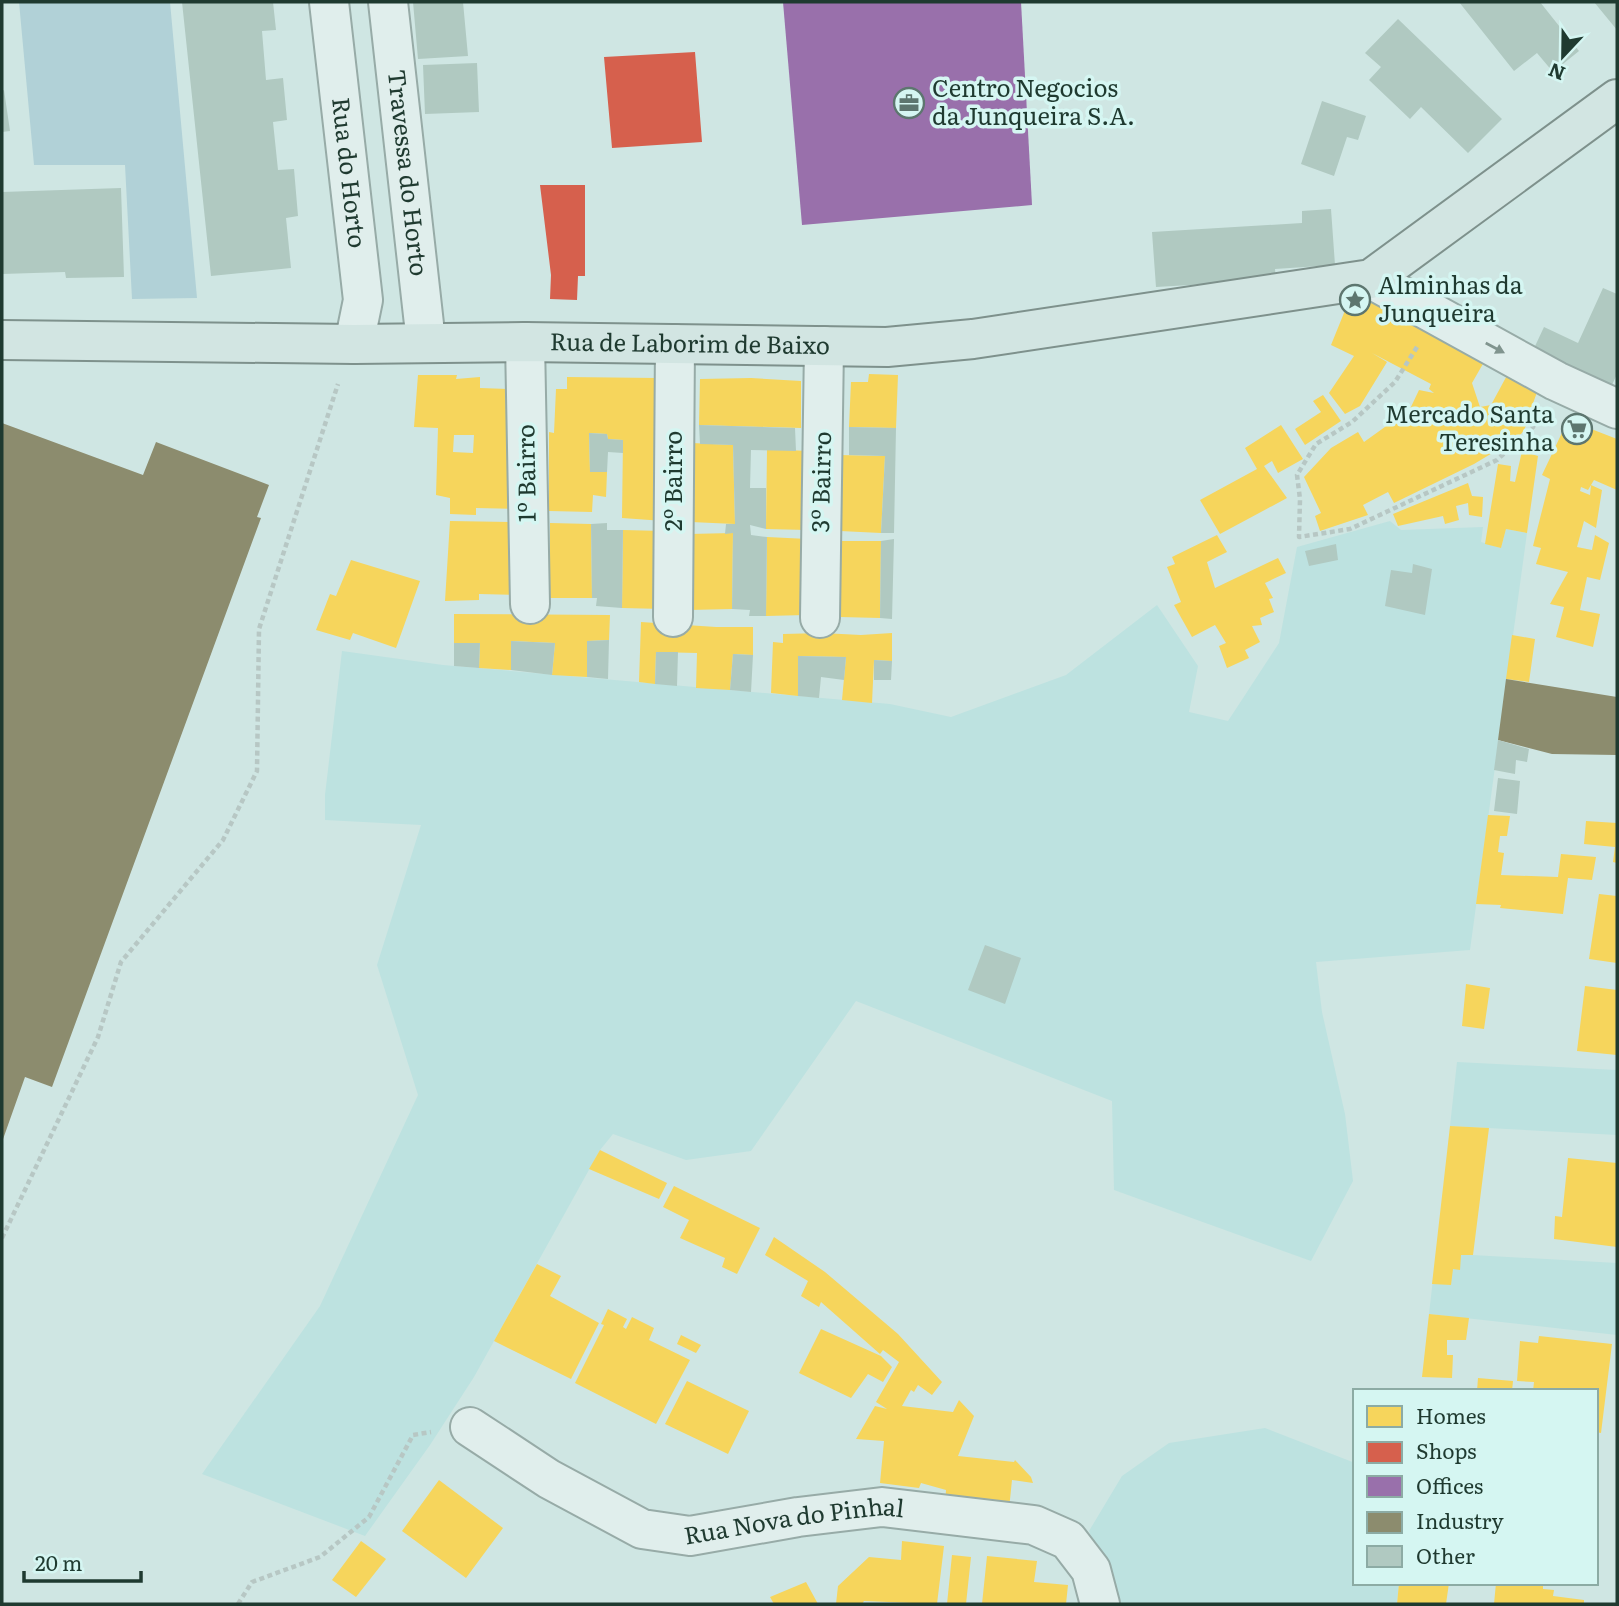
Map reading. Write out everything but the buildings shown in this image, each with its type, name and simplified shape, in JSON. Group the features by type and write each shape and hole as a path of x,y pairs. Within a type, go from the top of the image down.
{"main road":[{"path":"1371,279 1617,99"},
{"name":"Rua de Laborim de Baixo","path":"2,340 354,344 525,342 887,347 973,339 1371,279"}],"street":[{"name":"Rua do Horto","path":"329,2 363,300 354,344"},
{"name":"Travessa do Horto","path":"387,2 426,342"},
{"path":"1371,279 1556,381 1617,409"},
{"name":"1º Bairro","path":"525,342 530,604"},
{"name":"2º Bairro","path":"673,617 675,344"},
{"name":"3º Bairro","path":"820,618 824,346"},
{"name":"Rua Nova do Pinhal","path":"470,1427 549,1479 642,1529 690,1536 798,1517 882,1507 1034,1525 1068,1540 1091,1570 1100,1604"}],"path":[{"path":"2,1238 98,1037 121,962 223,840 257,771 259,629 337,385 354,344"},
{"path":"1399,375 1395,382 1352,422 1316,444 1297,475 1300,499 1299,537 1350,529 1497,460 1534,427 1547,390 1556,381"},
{"path":"238,1604 252,1582 320,1557 369,1517 413,1435 470,1427"}],"shaded area":[{"path":"19,2 170,2 197,298 132,299 125,165 34,165"},
{"path":"1390,521 1401,530 1483,527 1481,542 1501,548 1506,529 1527,533 1470,950 1316,962 1322,1012 1345,1114 1353,1181 1311,1261 1114,1190 1112,1101 856,1001 751,1151 686,1160 613,1134 600,1150 474,1377 430,1445 365,1536 202,1474 320,1306 418,1095 377,965 421,825 325,820 325,795 342,651 443,665 890,704 951,717 1066,675 1157,605 1198,666 1189,712 1228,721 1279,643 1297,547"},
{"path":"1457,1062 1617,1070 1617,1135 1450,1126"},
{"path":"1436,1253 1617,1263 1617,1335 1429,1314"},
{"path":"1265,1428 1353,1462 1353,1585 1399,1585 1397,1604 1116,1604 1089,1531 1122,1476 1169,1443"}],"place":[{"name":"Centro Negocios da Junqueira S.A.","path":"909,103"},
{"name":"Alminhas da Junqueira","path":"1355,300"},
{"name":"Mercado Santa Teresinha","path":"1577,429"}]}
